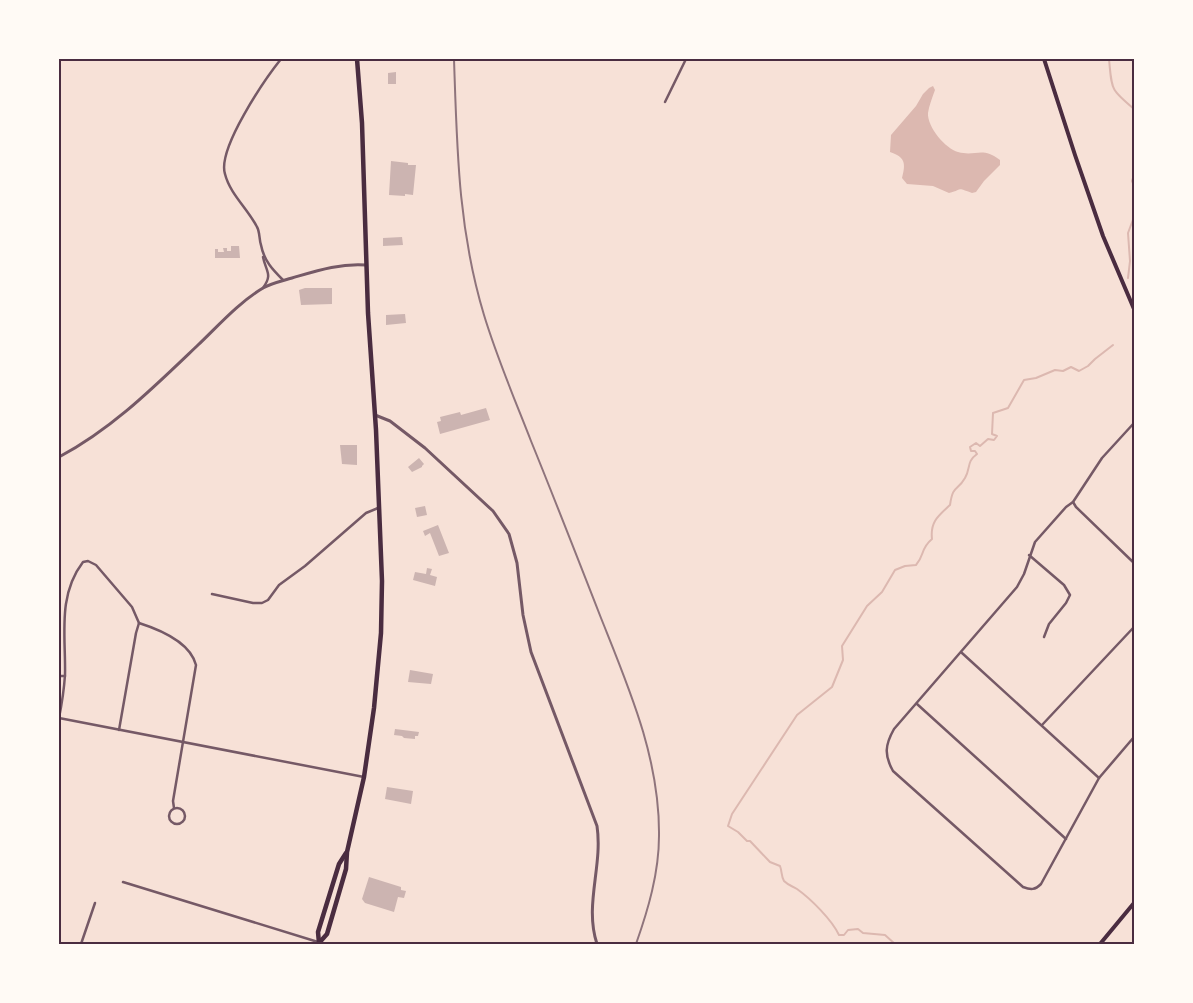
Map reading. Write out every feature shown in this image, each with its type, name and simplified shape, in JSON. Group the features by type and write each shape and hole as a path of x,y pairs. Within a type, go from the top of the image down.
{"main road":[{"path":"319,944 327,934 346,870 347,852 364,777 374,708 381,634 382,581 366,266 362,123 357,59"},
{"path":"1044,59 1103,236 1134,309"},
{"path":"319,944 318,932 339,864 347,852"},
{"path":"1100,944 1134,903"}],"street":[{"path":"59,457 90,438 132,407 232,312 262,288 268,280 269,275 262,252 258,228 229,184 224,174 223,166 226,153 260,86 281,59"},
{"path":"665,102 686,59"},
{"path":"262,252 269,265 284,280"},
{"path":"262,288 330,267 355,264 366,266"},
{"path":"375,415 390,421 425,448 493,511 509,534 517,563 523,615 531,652 597,826 600,848 592,918 597,944"},
{"path":"1134,423 1102,458 1073,502 1066,507 1034,542 1024,574 1017,587 894,729 887,741 887,754 893,771 1023,887 1031,890 1036,889 1042,884 1099,778 1134,737"},
{"path":"1073,502 1134,563"},
{"path":"212,594 253,603 262,603 268,600 279,585 305,566 366,513 378,508"},
{"path":"1029,555 1064,586 1070,595 1049,624 1044,637"},
{"path":"174,808 172,800 184,742 196,672 195,658 177,640 140,623 132,607 96,565 85,560 77,571 65,606 63,636 64,696 59,718 119,730 184,742 364,777"},
{"path":"119,730 136,633 140,623"},
{"path":"1042,726 1134,627"},
{"path":"961,653 1099,778"},
{"path":"59,676 65,676"},
{"path":"917,704 1066,839"},
{"path":"174,808 182,809 184,814 183,821 179,824 173,824 168,817 174,808"},
{"path":"123,882 319,944"},
{"path":"81,944 95,904"}],"shaded area":[{"path":"933,86 935,90 928,113 931,125 938,137 948,147 958,152 984,153 1000,160 1000,165 976,192 972,193 960,189 949,193 933,186 907,184 902,178 903,161 899,156 890,152 891,135 916,106 923,94"}],"building":[{"path":"396,72 396,84 388,84 388,73"},
{"path":"391,161 416,165 413,195 389,195"},
{"path":"402,237 403,245 383,246 383,238"},
{"path":"231,246 239,246 240,258 215,258 215,249 218,249 218,252 224,252 223,248 231,251"},
{"path":"305,288 332,288 332,304 301,305 299,290"},
{"path":"405,314 406,323 386,325 386,315"},
{"path":"486,408 490,420 440,434 437,422 441,421 440,417 460,412 461,415"},
{"path":"340,445 357,445 357,465 342,464"},
{"path":"419,458 424,464 412,472 408,467"},
{"path":"425,506 427,515 417,517 415,508"},
{"path":"438,525 449,553 439,556 430,533 425,536 423,531"},
{"path":"427,568 432,569 430,575 437,577 435,586 413,580 415,572 426,574"},
{"path":"410,670 433,674 431,684 408,682"},
{"path":"395,729 419,732 415,739 404,738 394,735"},
{"path":"387,787 413,791 411,804 385,799"},
{"path":"369,877 401,887 401,890 406,891 404,898 398,897 394,912 365,903 362,899"}],"waterway":[{"path":"1109,59 1112,83 1116,93 1134,109"},
{"path":"1134,175 1132,181 1134,186"},
{"path":"1128,278 1130,261 1128,233 1134,217"},
{"path":"895,944 885,935 863,933 858,929 848,930 844,935 839,935 815,904 784,881 780,866 770,862 750,841 747,841 728,826 732,814 797,715 832,687 843,660 842,646 867,606 882,592 895,570 905,566 916,565 919,561 926,546 932,539 932,528 936,520 950,505 954,491 965,478 970,462 977,454 975,451 971,451 970,447 976,443 980,446 988,439 994,440 997,436 992,434 993,413 1008,408 1024,380 1036,378 1055,370 1063,371 1071,367 1079,371 1113,345"}],"railway":[{"path":"454,59 460,188 475,283 506,379 632,697 641,724 654,779 658,807 659,850 649,905 636,944"}]}
